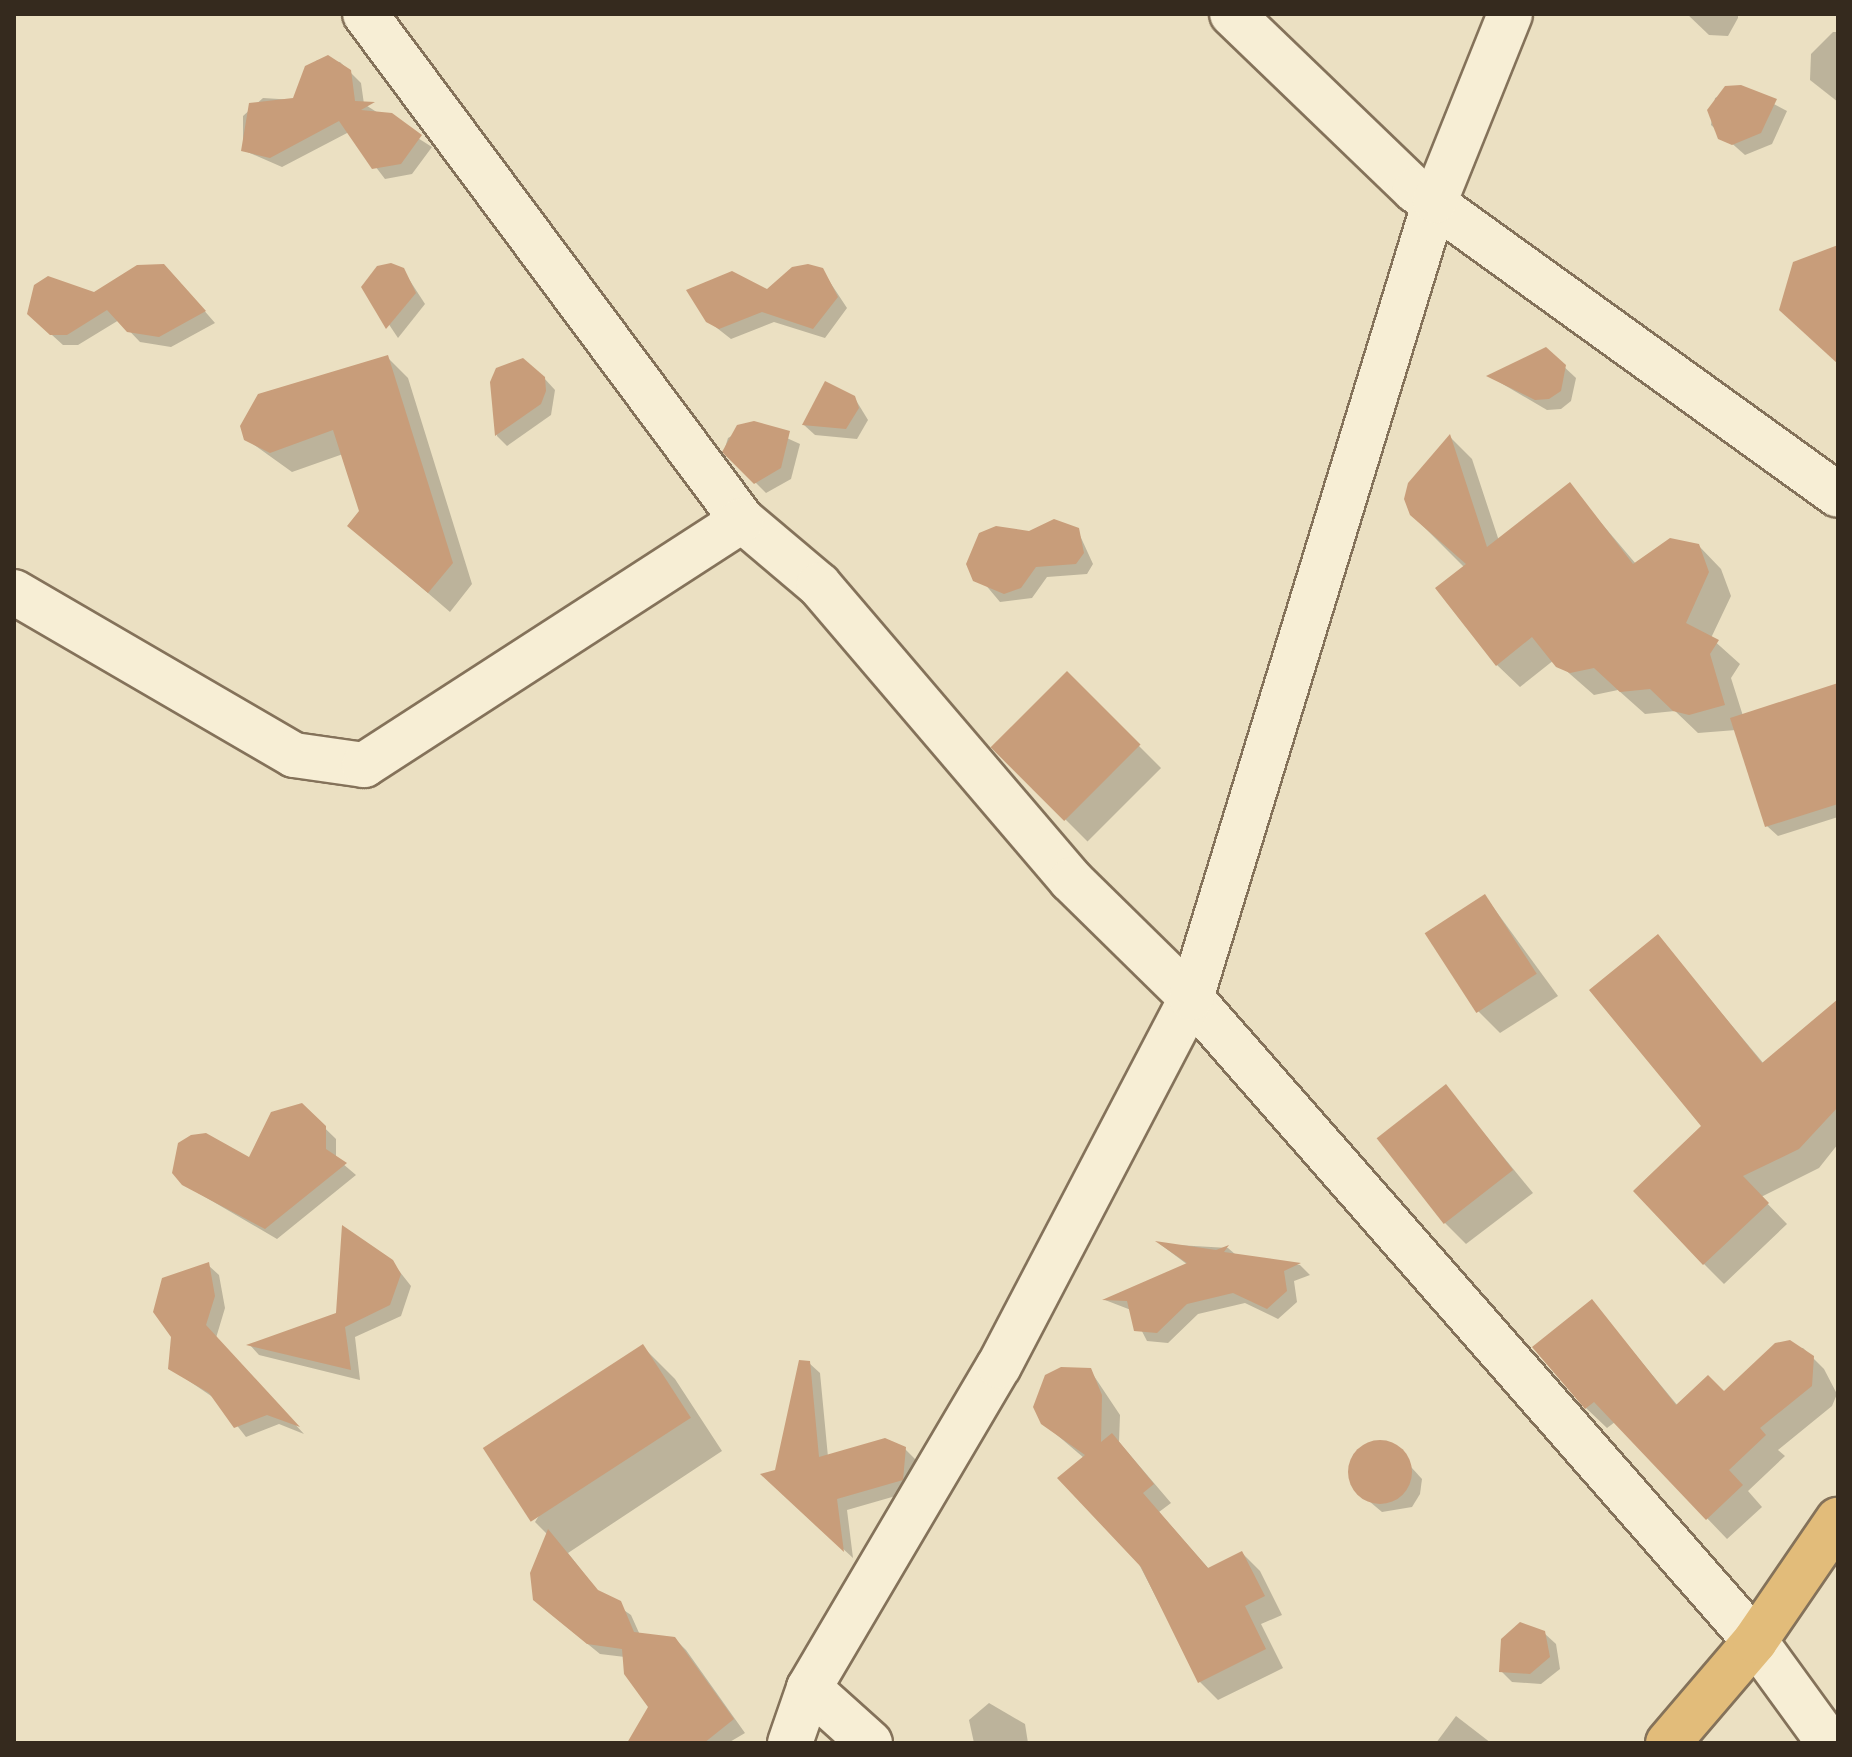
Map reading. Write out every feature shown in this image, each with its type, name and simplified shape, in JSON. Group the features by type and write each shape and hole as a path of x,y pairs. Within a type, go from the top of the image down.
{"highway":[{"path":"1665,1738 1755,1641 1838,1520"}],"street":[{"path":"365,14 742,520 819,585 1071,880 1191,998 1755,1641 1829,1743"},
{"path":"1232,14 1415,190 1435,201 1838,495"},
{"path":"790,1743 809,1688 999,1366 1191,998 1435,201 1510,14"},
{"path":"14,592 294,755 364,765 742,520"},
{"path":"809,1688 870,1743"}],"building":[{"path":"328,55 351,70 355,101 375,102 361,110 392,113 422,135 401,164 372,169 339,121 270,158 241,151 249,103 293,98 305,66"},
{"path":"1741,85 1777,99 1761,133 1732,145 1718,139 1707,110 1725,86"},
{"path":"1838,245 1838,364 1779,310 1793,262"},
{"path":"391,263 404,268 416,293 386,329 361,287 377,266"},
{"path":"164,264 206,311 159,337 127,332 107,310 67,335 50,335 27,314 34,285 48,276 94,292 137,265"},
{"path":"808,264 823,268 838,297 813,329 762,312 719,329 706,322 686,290 732,271 767,289 792,267"},
{"path":"1546,347 1566,365 1561,391 1549,399 1535,400 1486,376"},
{"path":"388,355 453,563 428,593 347,526 359,511 333,430 270,453 244,440 240,426 258,394"},
{"path":"523,358 545,377 546,391 541,404 495,436 490,382 496,368"},
{"path":"825,381 855,396 859,408 846,429 802,425"},
{"path":"754,421 790,431 781,468 754,484 722,452 737,425"},
{"path":"1450,434 1487,547 1570,482 1633,564 1670,538 1699,544 1709,572 1686,623 1719,640 1710,654 1725,705 1689,715 1673,711 1650,689 1620,692 1594,668 1570,673 1556,667 1532,637 1496,666 1435,588 1466,564 1410,515 1404,499 1408,483"},
{"path":"1054,519 1079,528 1084,553 1076,564 1036,567 1021,588 1004,594 973,581 966,564 979,533 996,526 1029,531"},
{"path":"1067,671 1141,745 1064,821 991,747"},
{"path":"1838,683 1838,804 1765,827 1730,718"},
{"path":"1485,894 1537,974 1476,1013 1425,933"},
{"path":"1658,934 1762,1063 1838,999 1838,1107 1799,1149 1743,1176 1769,1203 1703,1265 1633,1191 1701,1126 1589,990"},
{"path":"1446,1084 1513,1170 1444,1224 1377,1138"},
{"path":"302,1103 326,1126 326,1149 347,1163 265,1229 182,1185 172,1173 178,1143 191,1135 206,1133 249,1157 271,1112"},
{"path":"342,1225 393,1260 401,1274 390,1305 345,1327 351,1370 246,1345 336,1313"},
{"path":"1155,1241 1216,1250 1229,1245 1224,1252 1301,1263 1284,1271 1287,1291 1267,1309 1233,1293 1187,1304 1157,1333 1134,1331 1127,1301 1102,1300 1187,1263"},
{"path":"209,1262 215,1296 206,1325 300,1427 267,1415 234,1428 209,1393 168,1369 171,1337 153,1312 162,1278"},
{"path":"1592,1299 1676,1405 1708,1375 1724,1391 1775,1343 1790,1340 1814,1356 1812,1386 1760,1428 1766,1435 1729,1470 1743,1485 1706,1520 1594,1402 1585,1409 1532,1347"},
{"path":"643,1344 691,1418 531,1522 483,1448"},
{"path":"799,1360 810,1361 819,1457 885,1438 906,1447 903,1480 837,1499 844,1552 760,1474 775,1470"},
{"path":"1061,1367 1091,1368 1102,1395 1101,1442 1112,1433 1154,1484 1143,1493 1208,1568 1242,1551 1265,1596 1245,1606 1266,1649 1198,1683 1141,1567 1057,1478 1085,1455 1041,1424 1033,1407 1045,1375"},
{"path":"1380,1440 1398,1446 1406,1454 1412,1472 1406,1490 1398,1498 1380,1504 1362,1498 1354,1490 1348,1472 1354,1454 1362,1446"},
{"path":"548,1529 598,1590 621,1601 634,1632 675,1637 734,1719 704,1743 627,1743 648,1707 624,1674 622,1649 587,1644 533,1600 530,1573"},
{"path":"1520,1622 1545,1631 1550,1657 1530,1674 1499,1672 1501,1639"}]}
